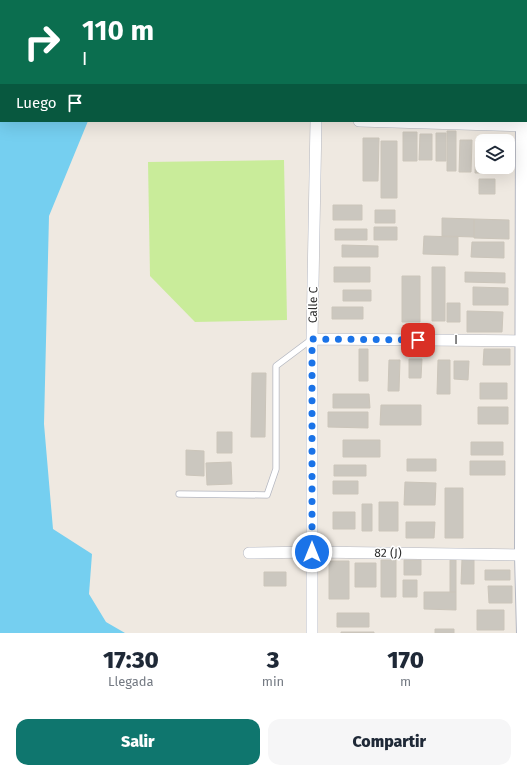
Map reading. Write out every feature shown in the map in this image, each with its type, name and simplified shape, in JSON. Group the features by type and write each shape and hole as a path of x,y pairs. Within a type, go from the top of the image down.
{"main road":[{"path":"525,124 525,633"}],"street":[{"name":"Calle C","path":"312,633 312,339 316,122"},
{"path":"414,122 525,124"},
{"name":"I","path":"312,339 525,341"},
{"name":"82 (J)","path":"249,553 312,552 525,555"}],"lane":[{"path":"179,494 267,495 276,469 276,366 312,339"}],"green space":[{"path":"284,160 287,320 195,322 150,276 148,162"}],"water":[{"path":"0,122 88,122 49,216 44,424 53,529 92,554 89,594 106,622 125,633 0,633"}],"building":[{"path":"447,131 456,131 456,171 447,171"},
{"path":"403,132 417,132 417,161 403,161"},
{"path":"436,133 446,133 446,161 436,161"},
{"path":"420,134 432,134 432,160 419,160"},
{"path":"363,138 379,138 378,181 363,181"},
{"path":"460,140 472,140 471,172 459,172"},
{"path":"381,141 397,141 397,198 381,198"},
{"path":"479,179 495,179 495,194 479,194"},
{"path":"333,205 362,205 362,220 333,220"},
{"path":"375,210 395,210 395,223 375,223"},
{"path":"442,218 474,219 474,237 442,236"},
{"path":"474,219 509,220 509,239 474,238"},
{"path":"374,227 397,227 397,240 374,240"},
{"path":"335,229 367,229 367,240 335,240"},
{"path":"424,236 458,237 458,255 423,254"},
{"path":"472,242 504,242 504,258 471,257"},
{"path":"342,245 378,246 378,257 342,257"},
{"path":"334,267 370,267 370,282 334,282"},
{"path":"432,267 445,267 445,321 432,321"},
{"path":"465,272 505,273 505,283 465,282"},
{"path":"402,276 420,276 420,322 402,322"},
{"path":"473,287 508,288 508,305 473,305"},
{"path":"343,290 371,290 371,301 343,301"},
{"path":"447,303 460,303 460,322 447,322"},
{"path":"332,307 363,307 363,319 332,319"},
{"path":"467,311 503,312 502,332 467,332"},
{"path":"359,349 368,349 368,381 359,381"},
{"path":"484,349 510,349 510,365 483,365"},
{"path":"409,359 422,359 421,378 409,378"},
{"path":"389,360 400,360 399,391 388,391"},
{"path":"438,360 450,360 450,394 437,394"},
{"path":"454,361 469,361 468,380 454,379"},
{"path":"252,373 266,373 265,437 251,437"},
{"path":"480,383 507,383 507,399 480,399"},
{"path":"333,394 369,394 370,408 333,408"},
{"path":"381,405 421,405 421,425 380,425"},
{"path":"478,407 508,407 508,424 478,424"},
{"path":"328,412 368,412 368,428 328,427"},
{"path":"217,432 232,432 232,453 217,453"},
{"path":"343,440 380,440 380,457 343,457"},
{"path":"471,442 503,442 503,455 471,455"},
{"path":"186,450 204,451 204,476 186,475"},
{"path":"407,459 436,459 436,471 407,471"},
{"path":"470,461 505,461 505,475 470,475"},
{"path":"231,462 232,484 207,485 206,463"},
{"path":"334,465 366,465 366,476 334,476"},
{"path":"333,481 358,481 358,494 333,494"},
{"path":"405,482 436,483 435,505 404,505"},
{"path":"445,488 463,488 463,538 445,538"},
{"path":"379,502 398,502 398,531 379,531"},
{"path":"362,504 372,504 372,531 362,531"},
{"path":"333,512 355,512 355,529 333,529"},
{"path":"406,522 435,522 434,538 406,538"},
{"path":"462,559 474,559 474,584 461,584"},
{"path":"381,560 396,560 396,597 381,597"},
{"path":"404,560 421,560 421,575 404,575"},
{"path":"450,560 456,560 456,592 450,592"},
{"path":"329,561 349,561 349,599 329,599"},
{"path":"355,563 376,563 376,587 355,587"},
{"path":"485,570 510,570 510,580 485,580"},
{"path":"264,572 286,572 286,586 264,586"},
{"path":"403,580 417,580 417,597 403,597"},
{"path":"488,586 512,586 512,603 489,603"},
{"path":"424,592 456,592 456,610 424,609"},
{"path":"477,610 504,610 504,630 477,630"},
{"path":"337,613 369,613 369,627 337,627"},
{"path":"435,629 454,629 454,633 435,633"},
{"path":"374,632 374,633 341,633"}],"route":[{"path":"312,552 312,339 418,340"}]}
